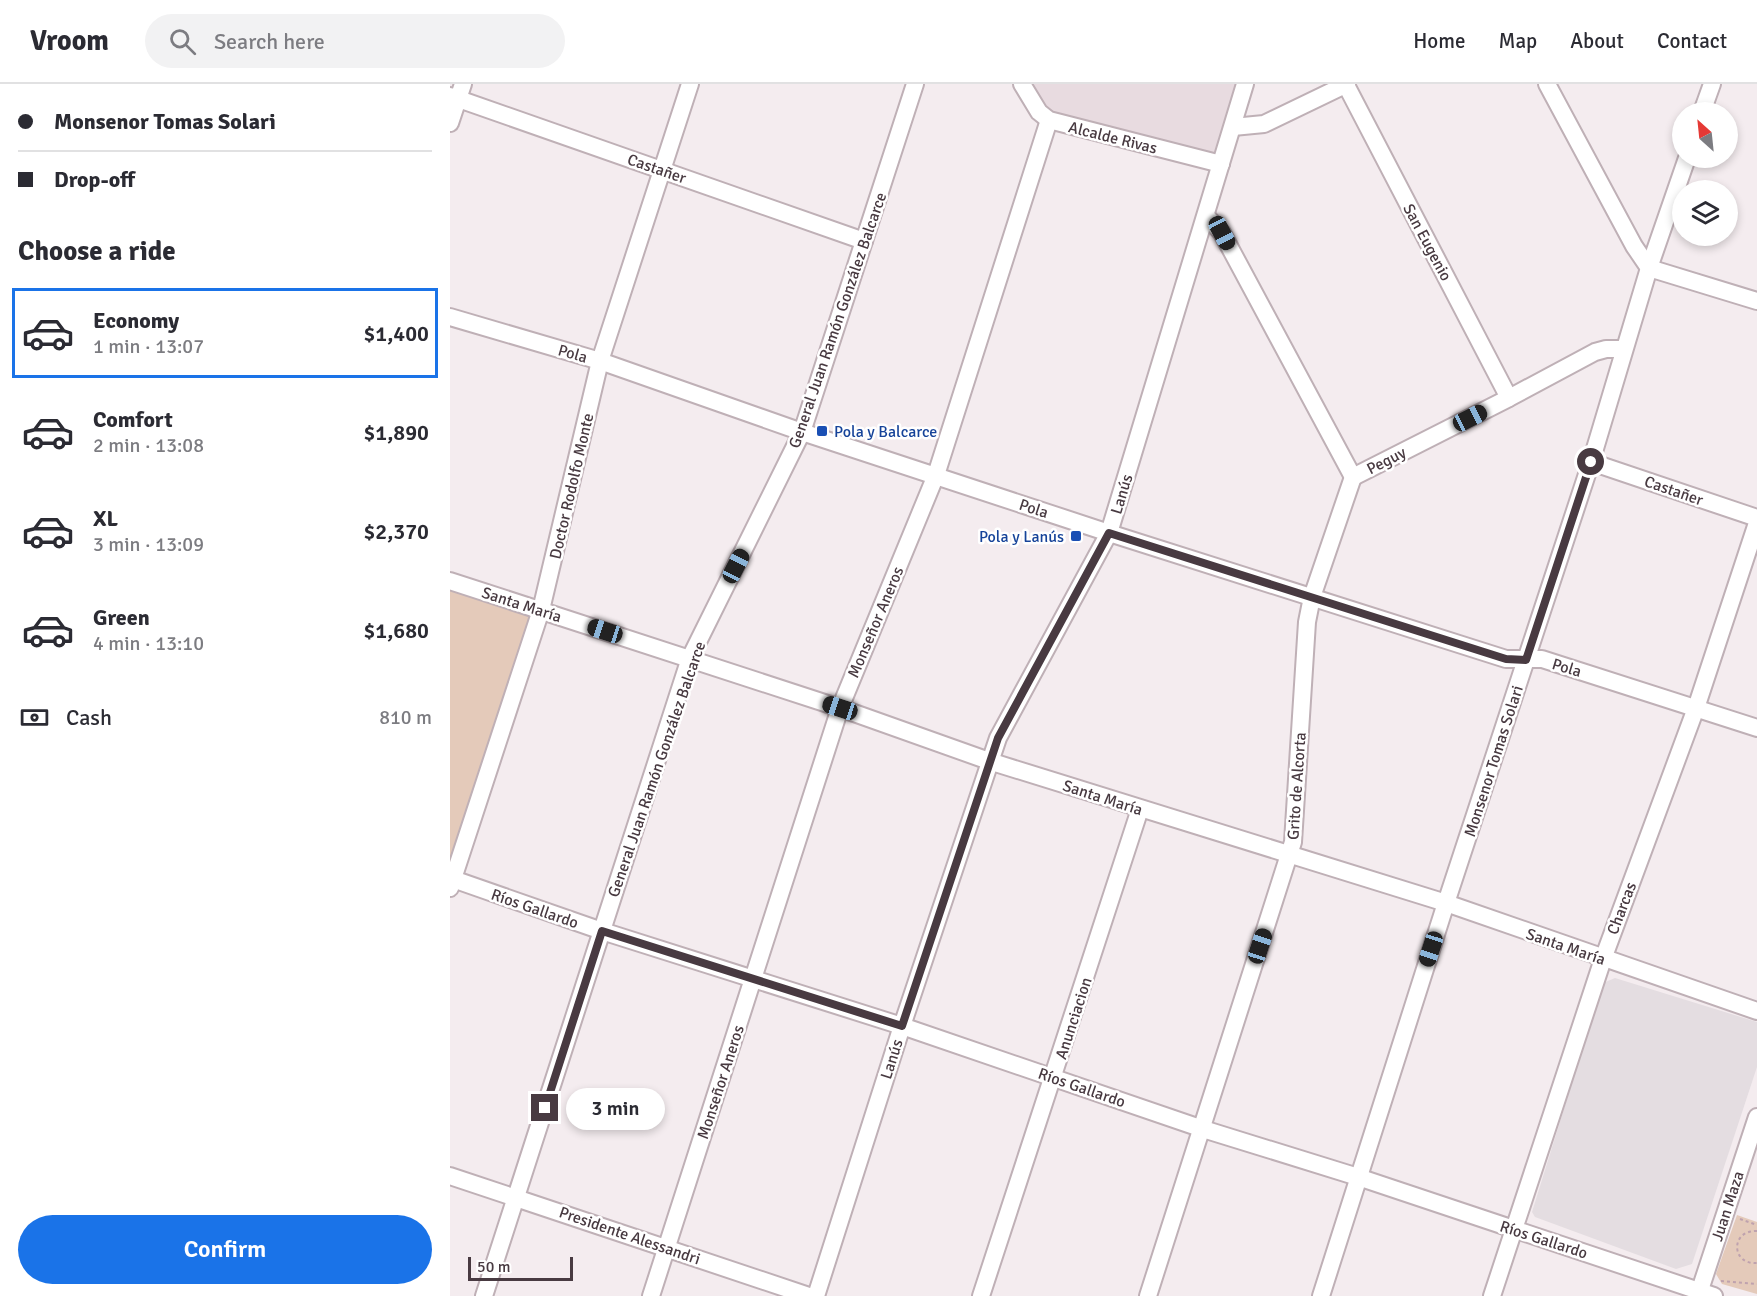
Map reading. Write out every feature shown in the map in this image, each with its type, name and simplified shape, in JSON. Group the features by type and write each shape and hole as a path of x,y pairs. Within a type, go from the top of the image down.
{"street":[{"name":"Doctor Rodolfo Monte","path":"451,882 541,610 600,361 690,84"},
{"name":"General Juan Ramón González Balcarce","path":"484,1296 690,658 802,432 915,84"},
{"name":"Alcalde Rivas","path":"1022,84 1039,112 1049,120 1221,164"},
{"name":"Lanús","path":"816,1296 989,761 998,738 1109,533 1245,84"},
{"path":"1233,128 1264,124 1346,84"},
{"name":"San Eugenio","path":"1346,84 1509,398"},
{"path":"1547,84 1634,246 1649,268 1757,301"},
{"path":"1706,102 1712,84"},
{"name":"Castañer","path":"457,93 663,170 864,241"},
{"path":"450,123 457,93"},
{"name":"Monseñor Aneros","path":"651,1296 840,708 936,476 1049,120"},
{"name":"Monsenor Tomas Solari","path":"1321,1296 1446,903 1591,462 1649,268 1684,168"},
{"name":"Peguy","path":"1206,216 1222,233 1353,477 1595,352 1606,349 1623,349"},
{"name":"Pola","path":"450,317 600,361 802,432 1109,533 1506,659 1542,659 1757,729"},
{"name":"Castañer","path":"1591,462 1757,520"},
{"name":"Grito de Alcorta","path":"1148,1296 1293,842 1307,622 1312,597 1353,477"},
{"name":"Charcas","path":"1492,1296 1603,959 1696,708 1757,520"},
{"name":"Santa María","path":"450,581 840,708 989,761 1446,903 1757,1011"},
{"name":"Anunciacion","path":"981,1296 1140,809"},
{"name":"Ríos Gallardo","path":"451,882 902,1026 1203,1129 1704,1290"},
{"name":"Juan Maza","path":"1704,1290 1725,1214 1757,1117"},
{"name":"Presidente Alessandri","path":"450,1176 809,1296"}],"path":[{"path":"1725,1214 1757,1225"},
{"path":"1757,1231 1751,1230 1742,1235 1737,1245 1737,1251 1743,1260 1757,1263"},
{"path":"1704,1290 1726,1282 1757,1284"}],"shaded area":[{"path":"1022,84 1245,84 1221,164 1049,120"},
{"path":"450,581 541,610 450,878"},
{"path":"1615,978 1757,1022 1757,1067 1692,1264 1676,1269 1535,1217 1532,1212 1603,983"},
{"path":"1737,1215 1757,1222 1757,1294 1722,1284 1716,1274"}],"place":[{"name":"Pola y Balcarce","path":"822,431"},
{"name":"Pola y Lanús","path":"1076,536"}],"route":[{"path":"545,1108 602,931 902,1026 998,738 1109,533 1506,659 1526,660 1591,462"}]}
